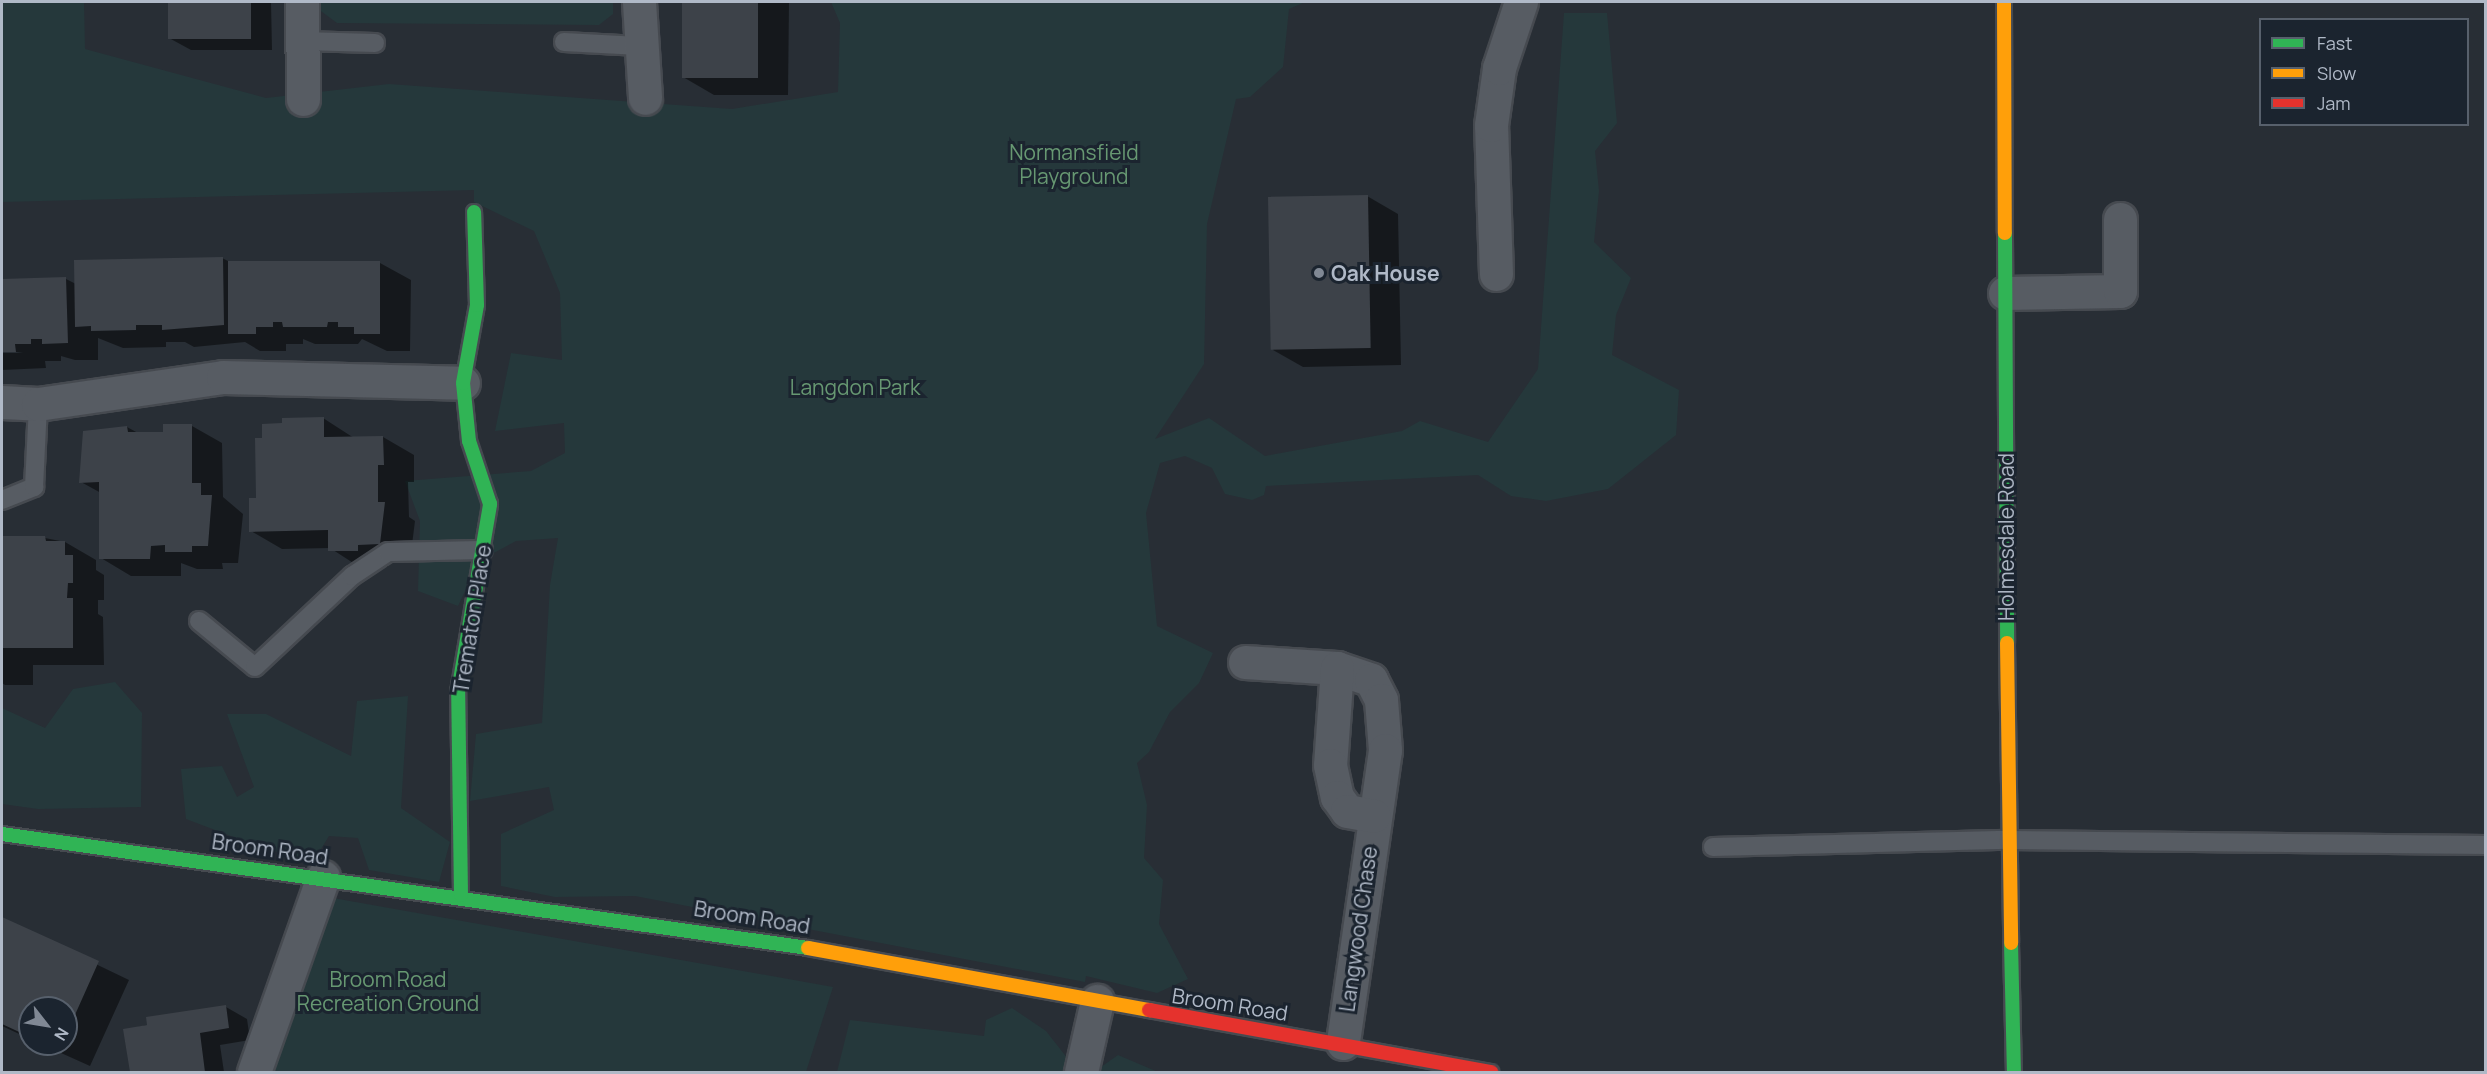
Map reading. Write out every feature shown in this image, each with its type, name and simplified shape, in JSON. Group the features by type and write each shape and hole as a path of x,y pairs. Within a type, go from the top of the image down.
{"street":[{"path":"302,2 303,99"},
{"path":"639,2 639,46 645,98"},
{"path":"1496,274 1491,125 1499,68 1521,2"},
{"name":"Holmesdale Road","path":"2004,2 2008,840 2014,1072"},
{"name":"Trematon Place","path":"460,895 458,692 489,504 470,441 463,382 477,306 474,212"},
{"path":"2005,293 2120,291 2121,219"},
{"path":"2,402 39,404 223,377 463,382"},
{"name":"Langwood Chase","path":"1245,662 1337,668 1371,680 1381,700 1385,750 1343,1043"},
{"name":"Langwood Chase","path":"1337,668 1330,765 1337,797 1347,811 1374,816"},
{"name":"Broom Road","path":"2,834 734,934 1097,1001 1343,1043 1491,1072"},
{"path":"254,1072 323,877"},
{"path":"1081,1072 1097,1001"}],"lane":[{"path":"302,41 375,43"},
{"path":"564,42 639,46"},
{"path":"2,500 34,487 39,404"},
{"path":"200,621 255,667 352,576 388,552 483,550"},
{"path":"1713,847 2008,840 2486,845"}],"green space":[{"name":"Langdon Park","path":"2,2 84,2 85,49 266,98 389,84 732,109 838,92 840,23 831,2 1305,2 1289,9 1283,67 1250,97 1236,99 1207,224 1204,364 1155,439 1209,418 1265,456 1402,431 1420,421 1488,442 1538,369 1564,13 1607,13 1617,123 1595,151 1599,191 1594,242 1631,278 1616,315 1612,355 1679,390 1676,435 1608,489 1546,501 1511,496 1478,475 1266,486 1264,495 1252,500 1225,494 1212,468 1185,456 1160,463 1146,513 1157,626 1213,653 1199,683 1170,712 1149,752 1137,763 1147,805 1144,858 1163,880 1159,924 1188,979 1157,993 1086,976 1085,982 635,896 555,897 501,886 501,834 554,810 549,787 470,801 476,734 542,723 550,585 558,538 516,541 479,561 458,606 418,591 420,521 405,481 531,471 565,453 564,423 495,431 511,353 562,360 560,293 534,231 474,202 474,190 2,202"},
{"path":"314,2 613,2 613,14 599,25 337,23 314,6"},
{"path":"115,682 142,713 141,807 38,809 2,804 2,708 45,728 73,689"},
{"path":"408,696 401,808 450,842 439,882 369,870 358,838 329,836 313,862 265,849 186,819 181,769 222,766 237,797 254,787 227,714 266,714 351,756 357,701"},
{"name":"Broom Road Recreation Ground","path":"333,898 833,987 806,1072 273,1072"},
{"path":"1012,1008 1046,1031 1068,1059 1084,1072 837,1072 850,1020 984,1036 986,1020"},
{"path":"1118,1055 1158,1072 1094,1072"}],"building":[{"path":"168,2 251,2 251,39 168,39"},
{"path":"682,2 758,2 758,78 682,78"},
{"name":"Oak House","path":"1368,195 1371,348 1271,350 1268,197"},
{"path":"223,257 224,325 162,330 162,325 136,325 136,330 91,331 91,326 75,327 74,260"},
{"path":"228,261 380,261 380,334 354,334 354,327 338,327 338,322 328,322 327,327 283,327 282,322 273,322 273,327 256,327 256,334 228,334"},
{"path":"66,277 68,343 42,344 42,339 31,339 31,344 15,344 16,352 2,352 2,279"},
{"path":"324,417 324,437 383,436 384,465 378,465 378,502 385,502 380,544 358,545 358,551 328,551 328,530 249,532 249,498 256,498 255,438 262,438 262,424 282,423 282,418"},
{"path":"163,424 192,424 192,483 201,483 201,495 212,495 208,546 192,546 192,552 165,552 165,545 151,546 150,559 99,559 99,482 79,483 83,431 127,426 128,432 163,432"},
{"path":"2,536 45,536 46,541 65,541 65,555 73,555 73,583 68,583 67,598 73,598 73,648 2,648"},
{"path":"2,917 99,961 78,1008 78,996 18,996 18,1031 2,1024"},
{"path":"226,1005 229,1028 200,1033 205,1072 130,1072 123,1029 147,1025 146,1017"}],"traffic: fast":[{"path":"461,895 458,692 490,504 469,441 463,383 477,305 474,212"},
{"path":"2005,233 2007,643"},
{"path":"2,834 808,948"},
{"path":"2011,943 2014,1072"}],"traffic: slow":[{"path":"2004,2 2005,233"},
{"path":"2007,643 2011,943"},
{"path":"808,948 1149,1010"}],"traffic: jam":[{"path":"1149,1010 1491,1072"}],"place":[{"name":"Oak House","path":"1319,273"}],"park label":[{"name":"Normansfield Playground","path":"1074,164"}]}
